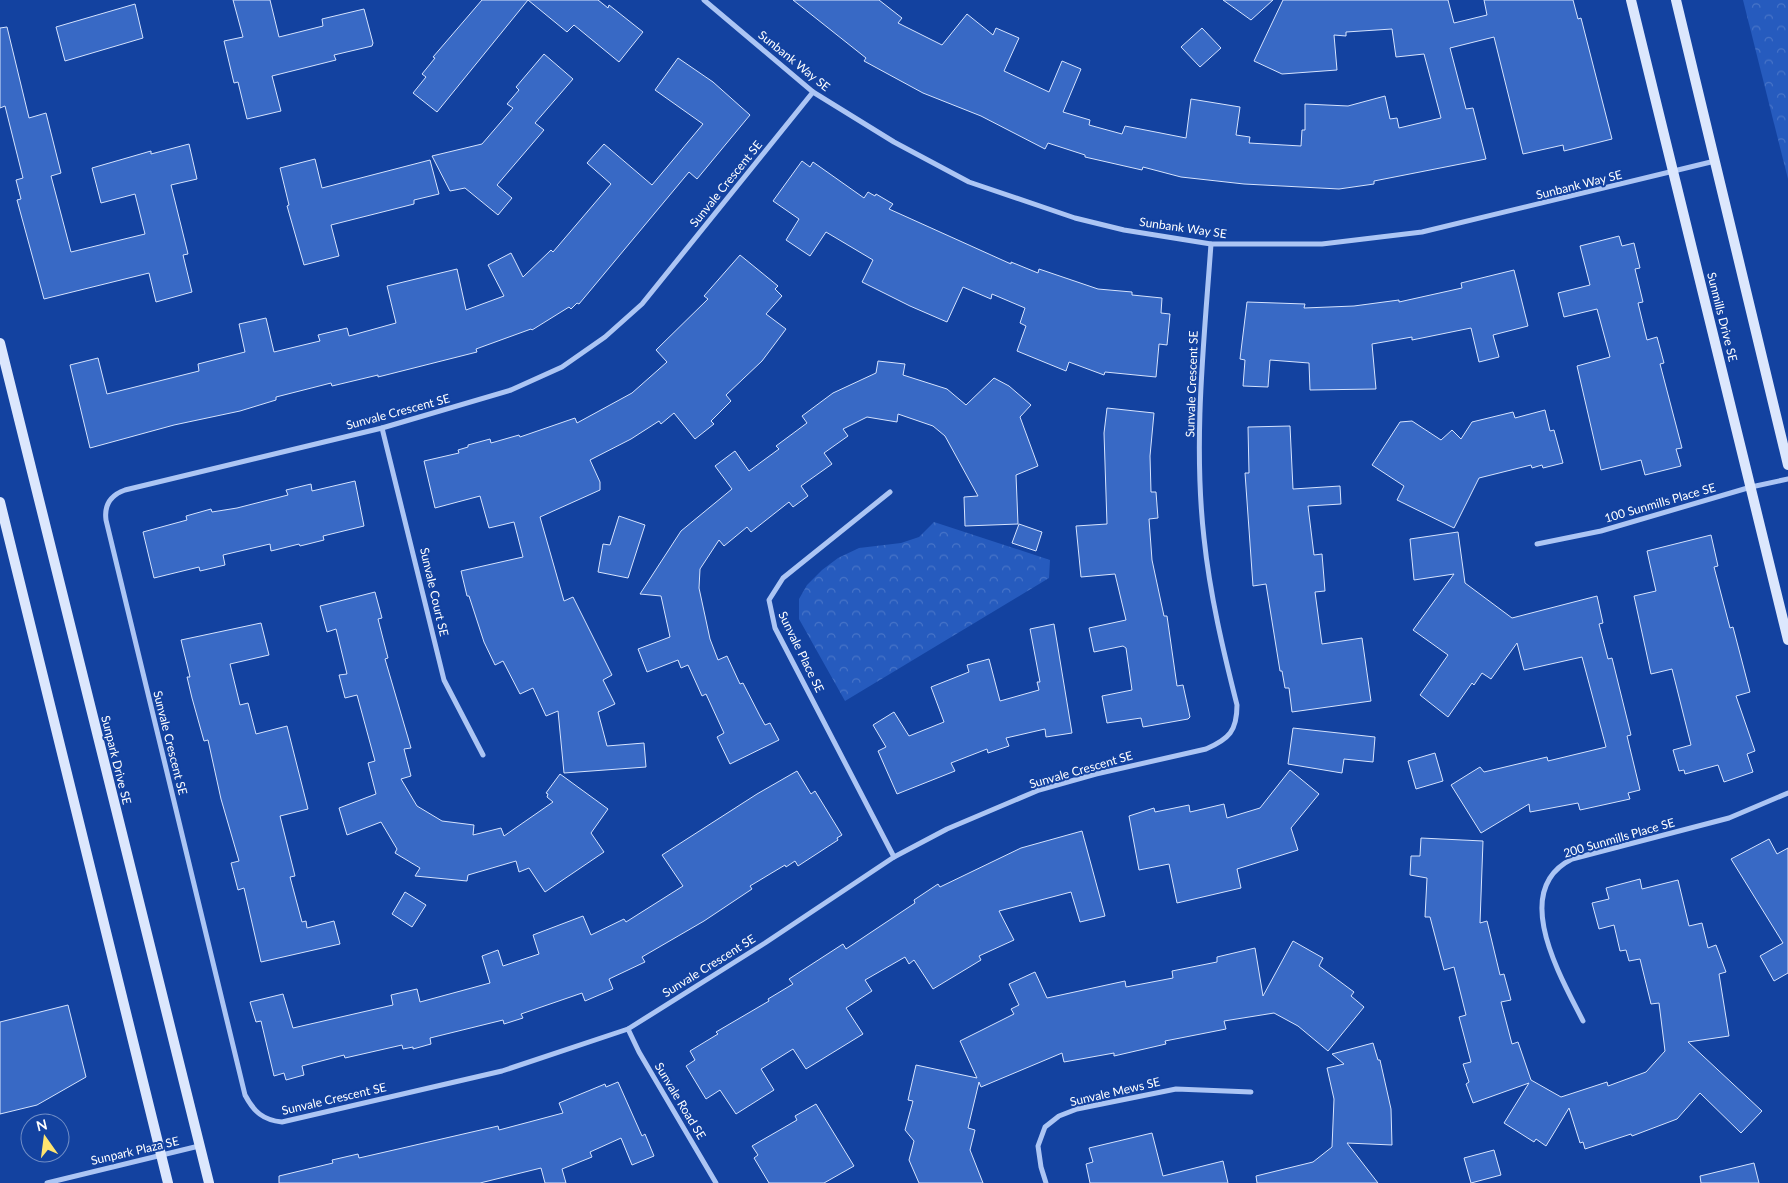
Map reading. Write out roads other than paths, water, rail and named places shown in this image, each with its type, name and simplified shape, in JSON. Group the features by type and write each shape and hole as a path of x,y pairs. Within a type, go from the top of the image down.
{"street":[{"name":"Sunbank Way SE","path":"704,0 813,92 894,142 969,182 1075,218 1124,230 1211,244 1322,244 1422,232 1715,161"},
{"name":"Sunmills Drive SE","path":"1631,0 1788,640"},
{"path":"1676,0 1788,465"},
{"name":"Sunvale Crescent SE","path":"813,92 642,304 605,337 562,367 511,390 382,428 125,490 113,496 106,507 108,530 245,1095 252,1108 259,1115 271,1121 282,1122 502,1071 628,1029 765,943 894,857 946,829 1039,790 1096,774 1206,749 1221,743 1232,732 1237,719 1237,705 1217,624 1204,538 1200,478 1199,399 1211,244"},
{"name":"Sunpark Drive SE","path":"0,342 208,1183"},
{"name":"Sunvale Court SE","path":"382,428 444,680 483,755"},
{"name":"100 Sunmills Place SE","path":"1537,544 1601,531 1751,487 1788,479"},
{"name":"Sunvale Place SE","path":"890,492 783,578 769,600 776,628 894,857"},
{"path":"0,502 168,1183"},
{"name":"200 Sunmills Place SE","path":"1583,1021 1563,982 1550,948 1540,908 1542,893 1554,870 1572,859 1729,818 1788,793"},
{"name":"Sunvale Road SE","path":"628,1029 639,1052 716,1183"},
{"name":"Sunvale Mews SE","path":"1046,1183 1040,1168 1038,1146 1044,1127 1059,1116 1076,1109 1176,1089 1251,1092"},
{"name":"Sunpark Plaza SE","path":"47,1183 199,1146"}]}
